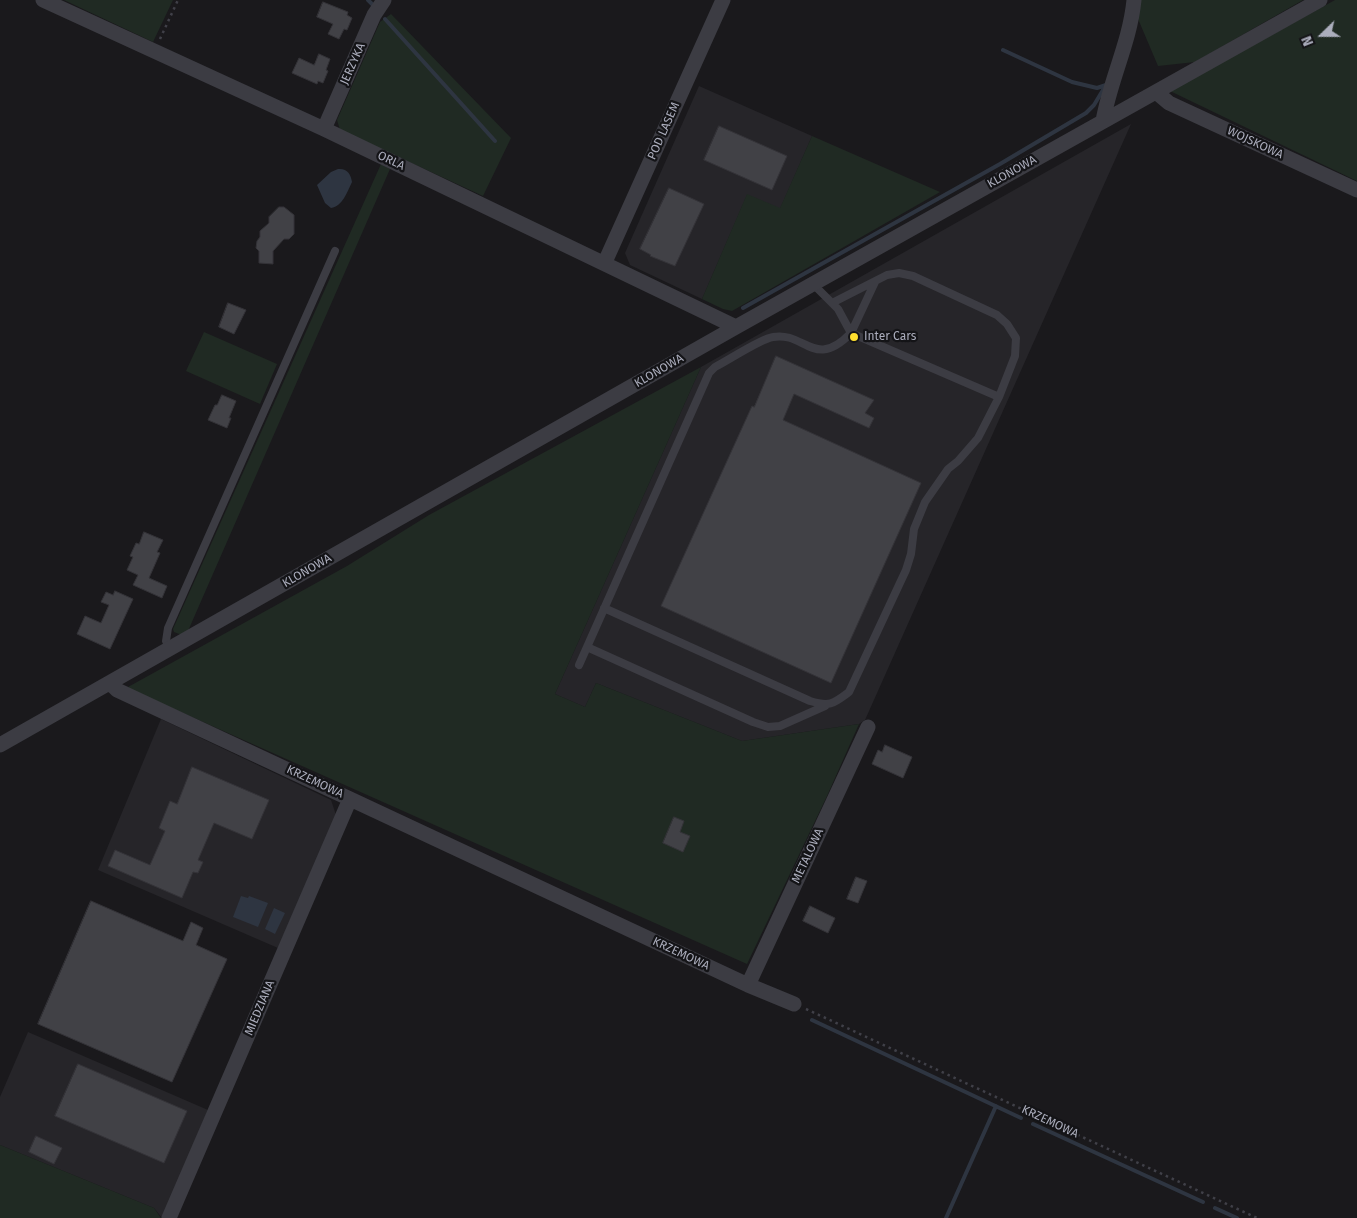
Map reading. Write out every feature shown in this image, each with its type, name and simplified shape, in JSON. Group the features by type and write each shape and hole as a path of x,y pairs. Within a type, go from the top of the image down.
{"street":[{"name":"ORLA","path":"42,0 324,129 605,262 736,327"},
{"name":"JERZYKA","path":"324,129 374,16 384,0"},
{"name":"POD LASEM","path":"605,262 723,0"},
{"path":"1103,121 1126,40 1134,0"},
{"name":"KLONOWA","path":"0,745 736,327 1320,0"},
{"name":"WOJSKOWA","path":"1156,92 1169,103 1357,190"},
{"name":"KRZEMOWA","path":"110,683 118,690 350,799 748,985 794,1004"},
{"name":"METALOWA","path":"748,985 868,727"},
{"name":"MIEDZIANA","path":"169,1218 350,799"}],"lane":[{"path":"170,650 166,641 168,628 336,250"},
{"path":"587,647 768,727 780,726 835,702 849,692 906,570 911,554 914,529 925,502 948,469 978,438 999,397 1015,356 1016,338 1008,324 997,315 913,276 899,273 888,275 832,302"},
{"path":"579,665 709,373 715,367 773,337 789,338 819,349 827,349 837,344 850,333 876,282"},
{"path":"813,284 838,308 850,333 999,397"},
{"path":"604,608 810,701 825,706"}],"path":[{"path":"154,51 178,0"},
{"name":"KRZEMOWA","path":"794,1004 1257,1218"}],"shaded area":[{"path":"64,0 173,0 153,42"},
{"path":"1130,0 1303,0 1195,62 1158,66"},
{"path":"1335,0 1357,0 1357,181 1170,91"},
{"path":"391,14 511,138 483,196 340,130 337,120 380,22"},
{"path":"699,86 812,136 780,209 747,195 702,299 630,265 625,253"},
{"path":"1131,124 865,720 859,724 742,741 596,683 585,707 555,694 701,367"},
{"path":"812,136 940,192 732,311 702,299 747,194 780,208"},
{"path":"381,164 390,169 188,631 182,635 174,632 173,629"},
{"path":"204,332 277,364 260,404 186,371"},
{"path":"701,367 555,694 585,707 596,683 742,741 859,724 747,964 129,689 128,687 347,566 429,515"},
{"path":"161,719 331,800 336,815 278,948 98,870"},
{"path":"28,1032 208,1110 162,1218 154,1208 0,1145 0,1097"},
{"path":"0,1145 154,1208 161,1218 0,1218"}],"water":[{"path":"344,169 348,172 352,182 342,202 331,208 325,203 317,185 331,172"},
{"path":"241,896 248,898 249,896 268,903 258,927 233,917"},
{"path":"274,908 285,913 275,934 265,929"}],"building":[{"path":"323,2 348,12 347,15 352,18 347,30 344,29 339,39 328,34 333,24 317,17"},
{"path":"319,54 330,59 323,83 318,81 317,84 292,73 299,58 314,65"},
{"path":"719,126 787,156 772,190 704,160"},
{"path":"669,188 704,204 675,266 650,256 640,249"},
{"path":"279,207 284,207 294,215 294,234 289,239 284,239 273,251 273,264 259,263 259,251 256,248 260,231 269,223 269,217"},
{"path":"228,303 246,310 234,334 219,327"},
{"path":"776,356 874,400 865,413 874,418 869,428 794,394 783,420 921,483 831,683 661,606"},
{"path":"222,395 236,401 227,428 208,420"},
{"path":"144,532 163,540 157,552 160,553 149,578 167,586 162,598 133,585 138,575 127,570 133,557 130,556 136,543 139,544"},
{"path":"115,591 133,599 110,649 77,634 85,616 101,623 109,605 101,602 106,592 113,595"},
{"path":"885,745 912,757 903,778 872,764 878,750 882,752"},
{"path":"192,767 269,800 252,839 214,823 198,860 203,862 198,873 193,872 182,898 108,866 115,850 150,865 165,831 159,828 170,801 177,804"},
{"path":"674,817 684,821 680,832 690,836 683,852 663,843"},
{"path":"856,877 867,881 858,903 847,899"},
{"path":"91,901 183,941 191,922 203,928 196,945 227,959 172,1082 38,1024"},
{"path":"810,906 835,918 828,933 803,921"},
{"path":"78,1064 187,1111 164,1163 55,1116"},
{"path":"36,1136 62,1148 54,1164 29,1152"}],"waterway":[{"path":"368,0 374,6"},
{"path":"385,19 495,141"},
{"path":"743,308 1000,164 1086,113 1094,105 1106,85 1097,88 1072,82 1003,50"},
{"path":"812,1020 1021,1118"},
{"path":"946,1218 996,1106"},
{"path":"1033,1124 1203,1202"},
{"path":"1215,1208 1237,1218"}],"place":[{"name":"Inter Cars","path":"854,337"}]}
